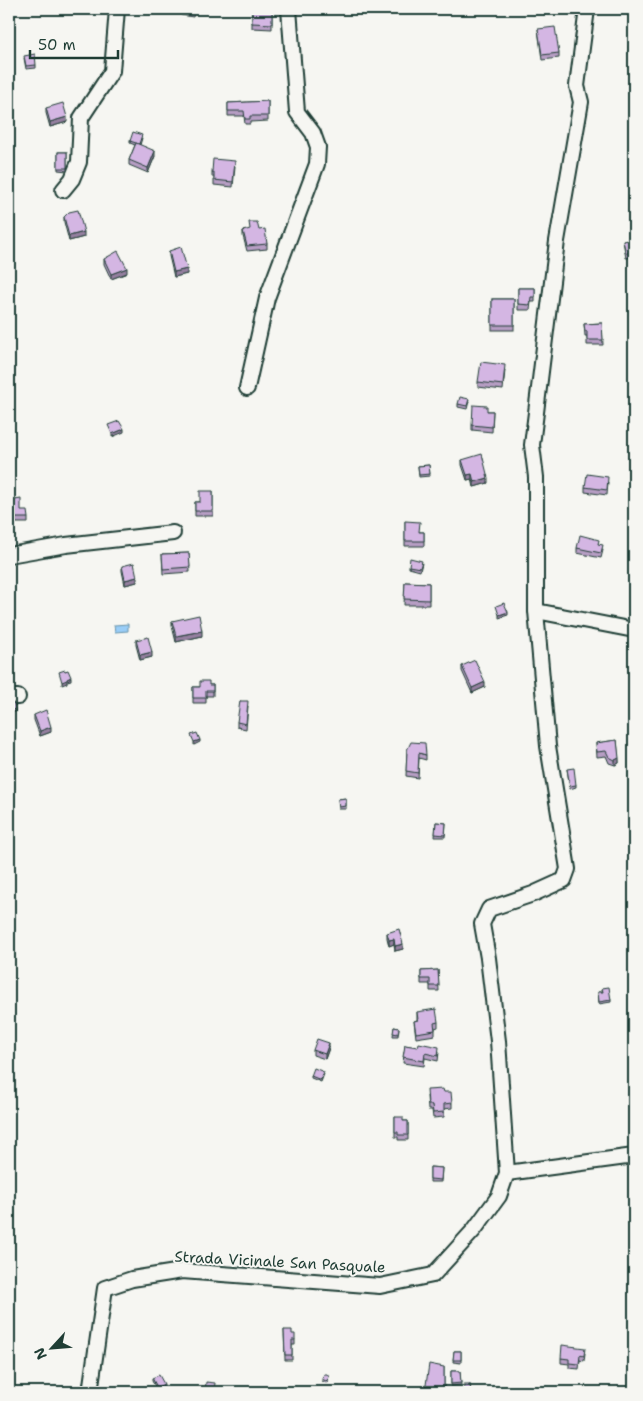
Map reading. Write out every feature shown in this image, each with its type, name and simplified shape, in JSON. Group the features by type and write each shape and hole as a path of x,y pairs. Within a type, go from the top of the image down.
{"street":[{"path":"63,190 72,179 79,162 81,118 112,71 117,9"},
{"path":"247,388 268,298 317,164 318,147 313,133 297,112 289,9"},
{"path":"587,9 577,86 581,102 557,241 532,445 536,477 536,611 548,746 568,870 564,880 534,894 488,910 482,924 498,1041 507,1173 634,1156"},
{"path":"9,555 173,533"},
{"path":"536,611 634,630"},
{"name":"Strada Vicinale San Pasquale","path":"90,1392 105,1288 132,1278 182,1271 380,1286 433,1275 479,1223 499,1196 507,1173"}],"water":[{"path":"128,624 128,631 115,632 114,625"}],"building":[{"path":"182,9 194,9 193,12"},
{"path":"252,9 272,9 272,24 252,23"},
{"path":"555,27 559,53 542,55 538,29"},
{"path":"634,44 634,57 633,58 629,46"},
{"path":"35,54 36,65 26,66 24,56"},
{"path":"268,101 268,116 250,116 250,119 245,119 244,111 228,111 228,103"},
{"path":"63,103 67,117 50,122 46,108"},
{"path":"133,132 142,135 139,144 130,141"},
{"path":"136,143 155,151 148,168 129,160"},
{"path":"58,152 67,152 67,168 58,168"},
{"path":"213,159 235,161 233,182 214,180 214,172 212,172"},
{"path":"78,210 84,232 69,236 64,217 69,212"},
{"path":"249,222 257,222 259,230 265,229 267,244 247,246 243,231 250,229"},
{"path":"634,239 634,252 626,253 623,241"},
{"path":"181,247 187,269 174,272 169,251"},
{"path":"118,251 127,268 111,274 104,259"},
{"path":"518,288 535,288 535,297 531,297 530,305 518,304"},
{"path":"492,299 514,299 514,325 492,325"},
{"path":"602,323 603,340 587,340 587,331 585,331 584,324"},
{"path":"481,362 505,365 503,385 478,382"},
{"path":"460,397 469,399 467,406 458,404"},
{"path":"473,405 487,406 487,411 493,411 492,427 472,425"},
{"path":"119,421 124,429 112,434 108,425"},
{"path":"482,454 488,478 474,482 472,474 467,475 462,460"},
{"path":"429,465 430,474 419,475 418,466"},
{"path":"587,474 608,477 607,490 585,487"},
{"path":"200,491 213,491 213,511 195,511 195,502 200,502"},
{"path":"21,499 21,511 27,511 28,518 14,518 12,513 9,513 9,501"},
{"path":"405,521 420,522 419,532 424,532 424,541 405,541"},
{"path":"580,535 599,540 598,544 603,545 601,553 577,548"},
{"path":"189,553 190,567 163,569 162,554"},
{"path":"410,558 422,561 420,568 409,566"},
{"path":"134,563 137,577 125,580 122,566"},
{"path":"405,582 429,583 429,600 404,599"},
{"path":"504,603 508,612 499,615 496,606"},
{"path":"199,615 202,631 176,636 172,621"},
{"path":"148,637 152,652 140,655 136,640"},
{"path":"475,660 485,682 472,688 462,666"},
{"path":"68,670 71,677 62,682 59,672"},
{"path":"200,681 209,681 209,685 213,685 213,691 206,691 206,698 193,698 193,687 200,687"},
{"path":"240,701 248,701 246,724 237,722"},
{"path":"14,703 15,709 9,711 9,704"},
{"path":"46,710 51,727 40,731 34,715"},
{"path":"197,733 200,740 194,742 191,735"},
{"path":"617,740 619,758 615,760 609,757 606,751 597,752 596,743"},
{"path":"411,742 425,743 426,755 419,753 418,773 406,771 407,750"},
{"path":"574,768 576,785 570,786 567,769"},
{"path":"346,798 346,806 339,807 338,799"},
{"path":"436,822 446,823 445,835 435,834"},
{"path":"399,929 403,944 395,946 394,939 389,940 387,933"},
{"path":"438,970 439,986 430,986 430,979 421,979 421,971"},
{"path":"609,987 611,1000 599,1002 598,992 603,992 602,988"},
{"path":"436,1009 438,1022 434,1023 435,1030 416,1033 414,1021 418,1020 417,1012"},
{"path":"394,1027 399,1028 398,1034 393,1033"},
{"path":"317,1039 329,1043 325,1054 313,1050"},
{"path":"419,1043 439,1047 438,1056 425,1053 424,1061 403,1057 405,1045 418,1047"},
{"path":"314,1068 324,1072 321,1080 311,1076"},
{"path":"443,1089 444,1092 451,1092 452,1103 444,1104 444,1112 433,1113 432,1105 428,1105 427,1090"},
{"path":"395,1117 403,1117 403,1121 408,1121 408,1135 398,1135 398,1132 395,1132"},
{"path":"430,1167 442,1168 441,1180 430,1179"},
{"path":"284,1330 292,1330 292,1334 295,1334 295,1340 292,1340 292,1355 285,1355"},
{"path":"562,1345 585,1348 584,1356 580,1355 579,1364 569,1363 569,1359 561,1358"},
{"path":"454,1351 461,1351 461,1360 453,1360"},
{"path":"429,1364 444,1367 444,1387 441,1387 441,1392 425,1392"},
{"path":"451,1371 460,1371 461,1383 451,1384"},
{"path":"324,1374 327,1374 329,1377 326,1381 322,1379"},
{"path":"159,1375 164,1384 157,1387 152,1378"},
{"path":"206,1382 215,1383 214,1392 205,1392"},
{"path":"464,1384 470,1384 471,1392 464,1392"}]}
